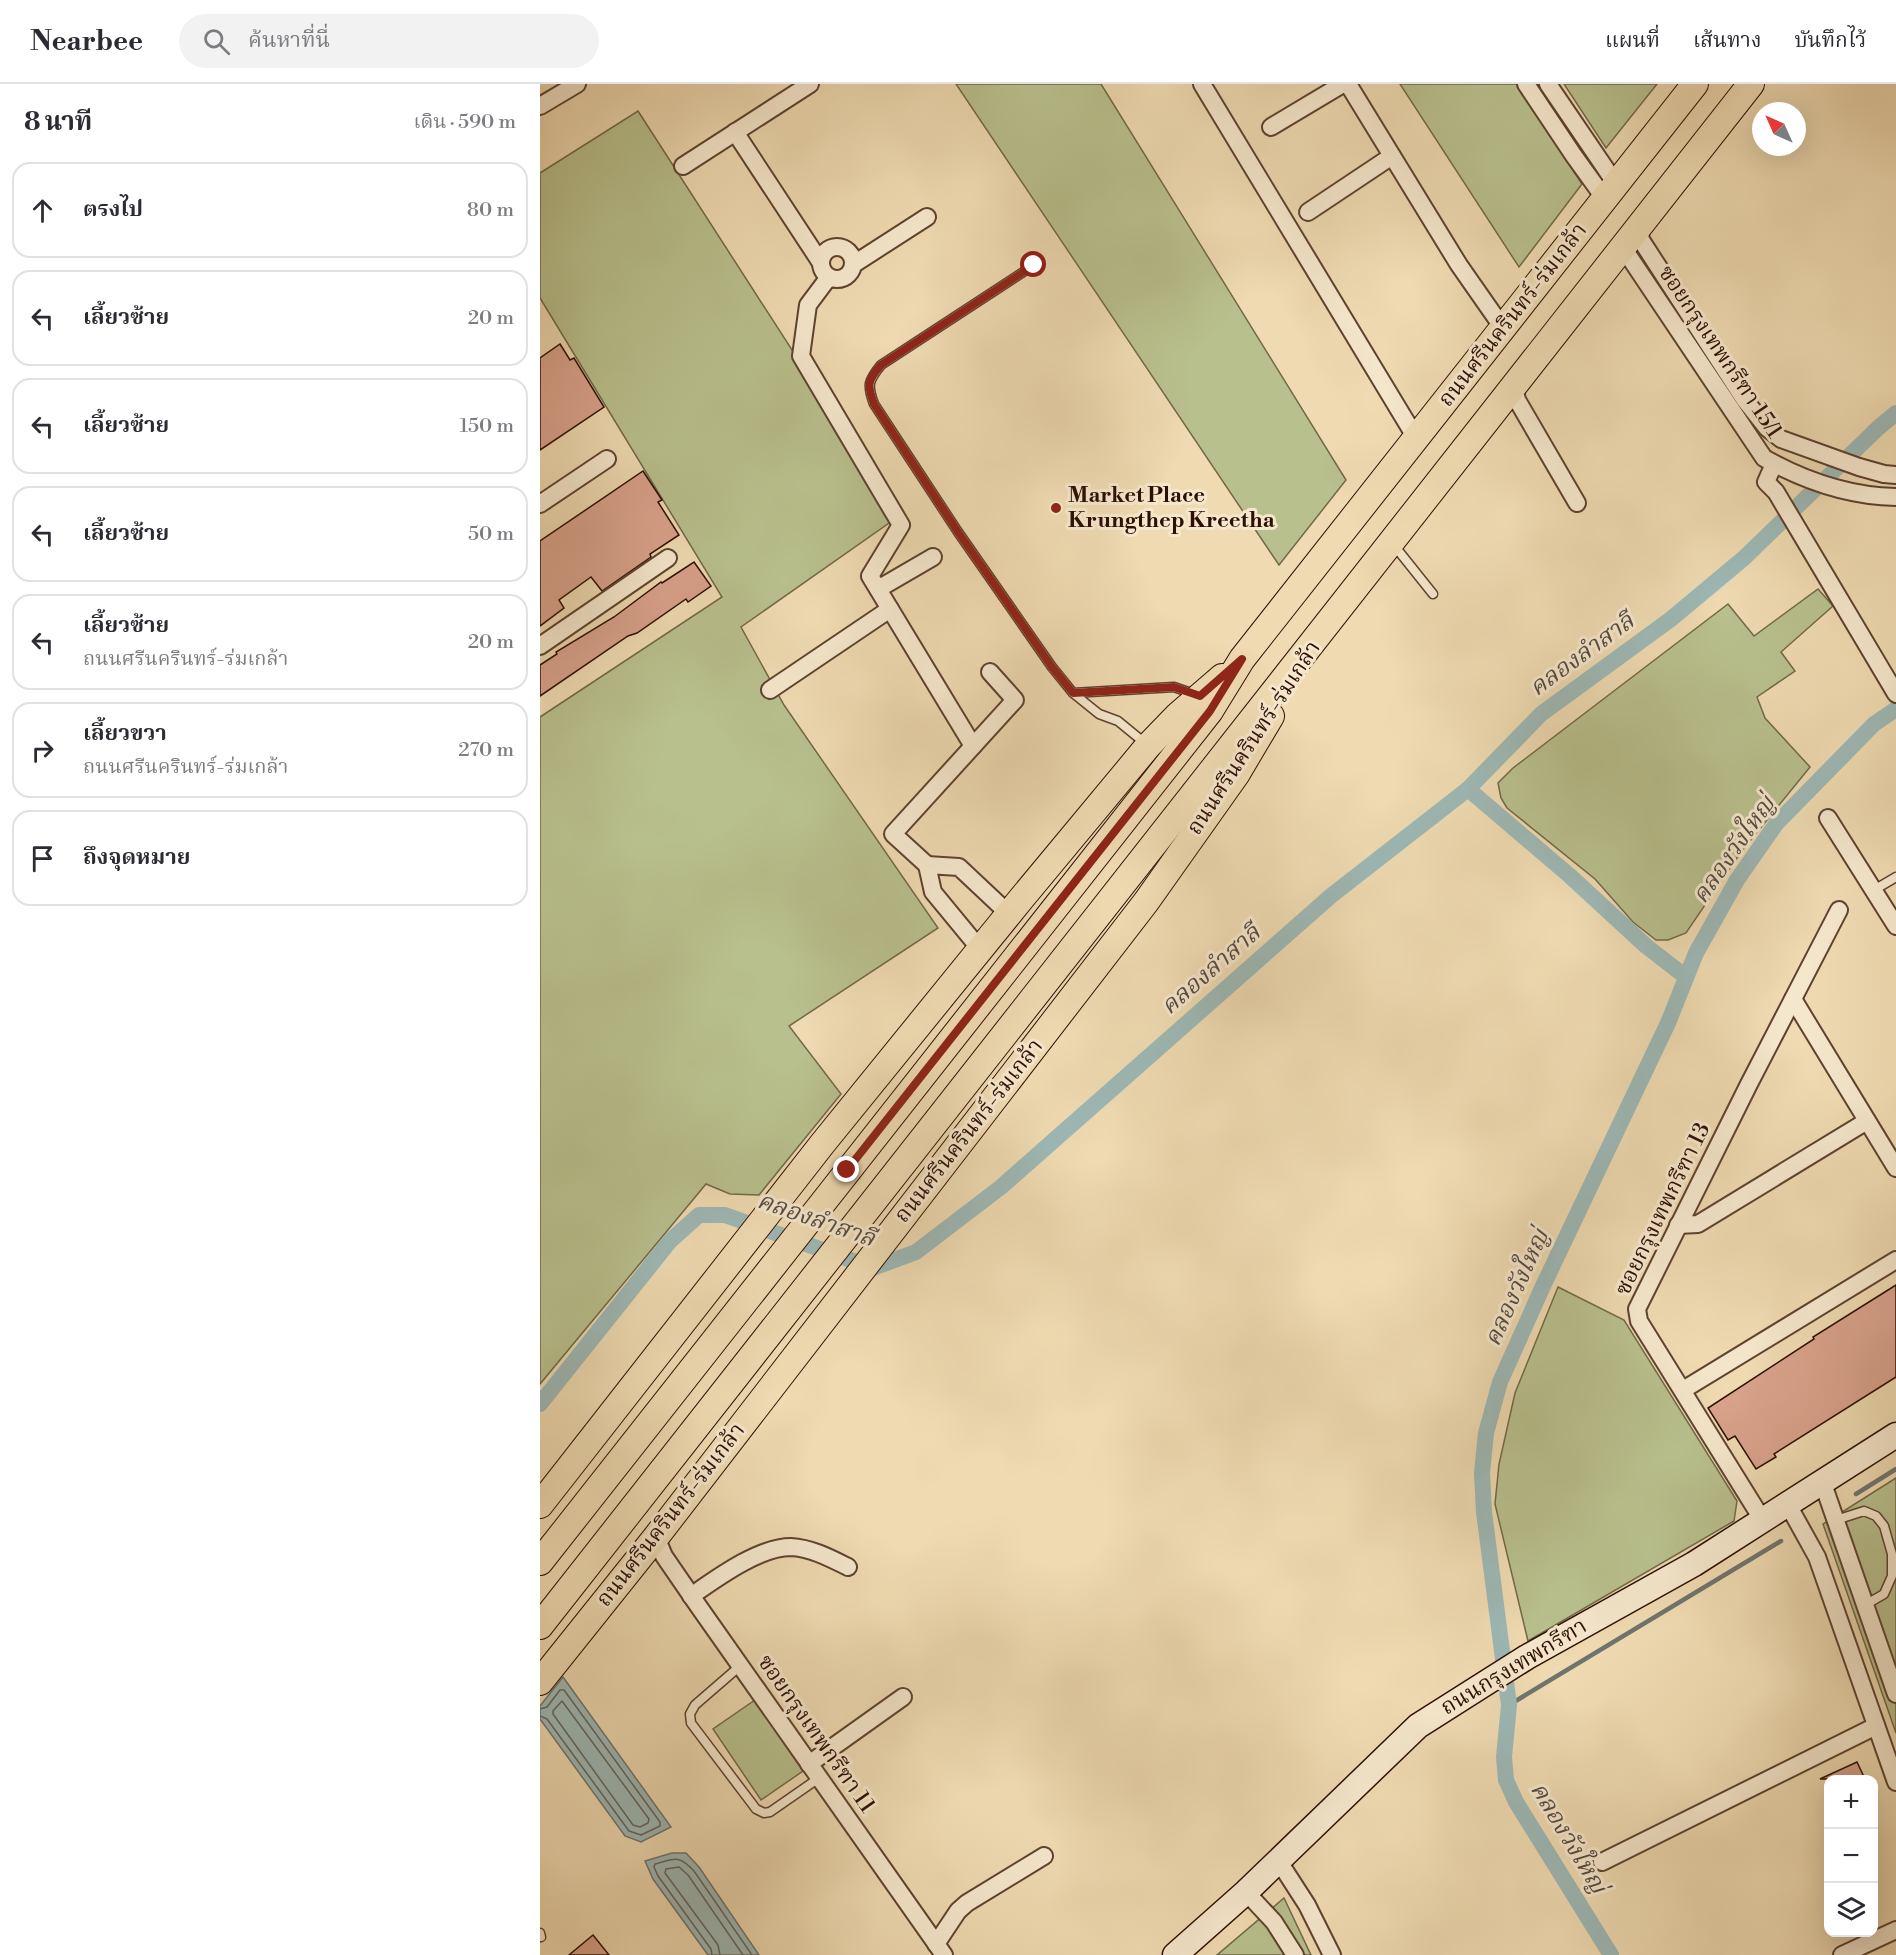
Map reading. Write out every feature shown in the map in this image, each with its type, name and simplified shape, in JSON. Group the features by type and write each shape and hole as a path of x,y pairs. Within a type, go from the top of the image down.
{"main road":[{"name":"ถนนศรีนครินทร์-ร่มเกล้า","path":"540,1562 1210,711 1242,659 1695,84"},
{"name":"ถนนศรีนครินทร์-ร่มเกล้า","path":"540,1626 1750,84"},
{"name":"ถนนศรีนครินทร์-ร่มเกล้า","path":"540,1682 656,1537 1146,902 1236,775 1330,620"},
{"name":"ถนนศรีนครินทร์-ร่มเกล้า","path":"540,1505 823,1143 1148,746 1178,715 1242,659"},
{"name":"ถนนกรุงเทพกรีฑา","path":"1175,1955 1246,1892 1418,1726 1527,1658 1694,1564 1896,1435"}],"street":[{"path":"540,106 576,84"},
{"path":"682,166 810,84"},
{"path":"1202,84 1416,438"},
{"path":"1271,127 1343,84"},
{"path":"1348,84 1459,265 1503,328"},
{"path":"1526,84 1574,156 1610,191"},
{"path":"1548,84 1610,191"},
{"path":"735,132 825,270 834,279 845,278 853,269 851,254 838,247 833,247 824,253 825,270 808,305 801,356 901,525 870,576 973,746"},
{"path":"1308,212 1392,156"},
{"path":"854,264 927,217"},
{"name":"ซอยกรุงเทพกรีฑา 15/1","path":"1896,475 1859,467 1781,439 1767,428 1744,399 1641,240 1633,234 1628,255 1729,409 1764,458 1798,476 1838,489 1856,494 1896,497"},
{"path":"1514,385 1517,400 1577,503"},
{"path":"540,504 608,459"},
{"path":"1774,464 1766,482 1776,492 1896,694"},
{"path":"878,589 933,557"},
{"path":"540,646 668,558"},
{"path":"770,690 890,609"},
{"path":"980,949 933,892 927,865 893,834 1015,700 990,672"},
{"path":"1828,818 1896,926"},
{"path":"927,865 959,867 1009,914"},
{"name":"ซอยกรุงเทพกรีฑา 13","path":"1762,1519 1640,1321 1637,1308 1839,910"},
{"path":"1793,999 1896,1168"},
{"path":"1678,1225 1698,1224 1867,1121"},
{"path":"1683,1390 1896,1260"},
{"path":"1822,1481 1896,1694"},
{"path":"1787,1503 1817,1557 1896,1782"},
{"name":"ซอยกรุงเทพกรีฑา 11","path":"656,1537 664,1556 691,1596 940,1949"},
{"path":"691,1596 748,1560 789,1547 822,1554 848,1567"},
{"path":"809,1764 903,1697"},
{"path":"1602,1862 1876,1726"},
{"path":"940,1949 958,1911 967,1903 1044,1856"},
{"path":"1278,1860 1307,1905 1332,1955"},
{"path":"1246,1892 1274,1922 1295,1955"},
{"path":"1842,1955 1896,1929"}],"lane":[{"path":"1034,265 881,365 871,376 868,389 874,404 958,532 1052,667 1073,693 1099,714 1118,721 1148,746"},
{"path":"1392,541 1399,553 1433,594"},
{"path":"1073,693 1174,687 1200,696"},
{"path":"1874,890 1896,877"},
{"path":"1836,1520 1864,1511 1876,1516 1884,1526 1892,1554 1892,1576 1884,1594 1865,1605"},
{"path":"740,1666 695,1705 690,1714 691,1723 756,1809 764,1813 770,1812 819,1778"}],"green space":[{"path":"956,84 1101,84 1346,480 1279,565"},
{"path":"1400,84 1517,84 1582,184 1519,267"},
{"path":"1564,84 1657,84 1606,148"},
{"path":"638,111 899,516 741,627 784,705 938,928 789,1026 841,1094 759,1195 730,1194 706,1184 540,1384 540,717 722,597 540,298 540,173"},
{"path":"1818,589 1833,606 1781,652 1795,671 1757,697 1765,718 1810,767 1741,852 1686,933 1668,940 1656,940 1633,922 1595,879 1507,808 1501,798 1498,783 1513,768 1728,604 1754,636"},
{"path":"1558,1287 1624,1320 1737,1501 1734,1521 1528,1641 1495,1504 1499,1464 1515,1393"},
{"path":"1896,1478 1896,1733 1823,1524"},
{"path":"755,1700 803,1771 761,1800 713,1729"},
{"path":"1284,1898 1311,1955 1217,1955"}],"water":[{"path":"563,1677 671,1827 641,1842 625,1836 540,1719 540,1706"},
{"path":"672,1853 686,1853 699,1867 759,1955 708,1955 653,1879 645,1861"}],"building":[{"path":"560,344 570,360 574,358 604,407 540,450 540,358"},
{"path":"643,471 662,500 658,502 679,535 602,591 591,577 559,600 564,608 540,626 540,541"},
{"path":"694,562 711,586 688,602 686,599 637,633 628,636 540,696 540,665 557,654 556,652 614,617 661,582"},
{"path":"1896,1285 1896,1377 1774,1454 1776,1457 1756,1469 1735,1436 1728,1440 1708,1408 1814,1339 1813,1337"},
{"path":"1857,1762 1863,1775 1829,1775"},
{"path":"593,1935 609,1955 569,1955"}],"waterway":[{"name":"คลองลำสาลี","path":"540,1404 670,1241 699,1215 725,1215 873,1268 916,1252 1001,1187 1332,895 1468,789 1541,714 1671,619 1744,558 1896,413"},
{"name":"คลองวังใหญ่","path":"1611,1955 1516,1802 1506,1780 1504,1757 1509,1705 1484,1512 1482,1473 1486,1433 1500,1382 1543,1286 1668,1023 1696,953 1737,880 1776,824 1874,724 1896,709"},
{"path":"1468,789 1570,876 1646,946 1686,977"},
{"path":"1856,1494 1896,1469"},
{"path":"1509,1705 1781,1541"}],"place":[{"name":"Market Place Krungthep Kreetha","path":"1056,508"}],"route":[{"path":"847,1170 1210,711 1242,659 1200,696 1174,687 1073,693 1052,667 958,532 874,404 868,389 871,376 881,365 1034,265"}]}
